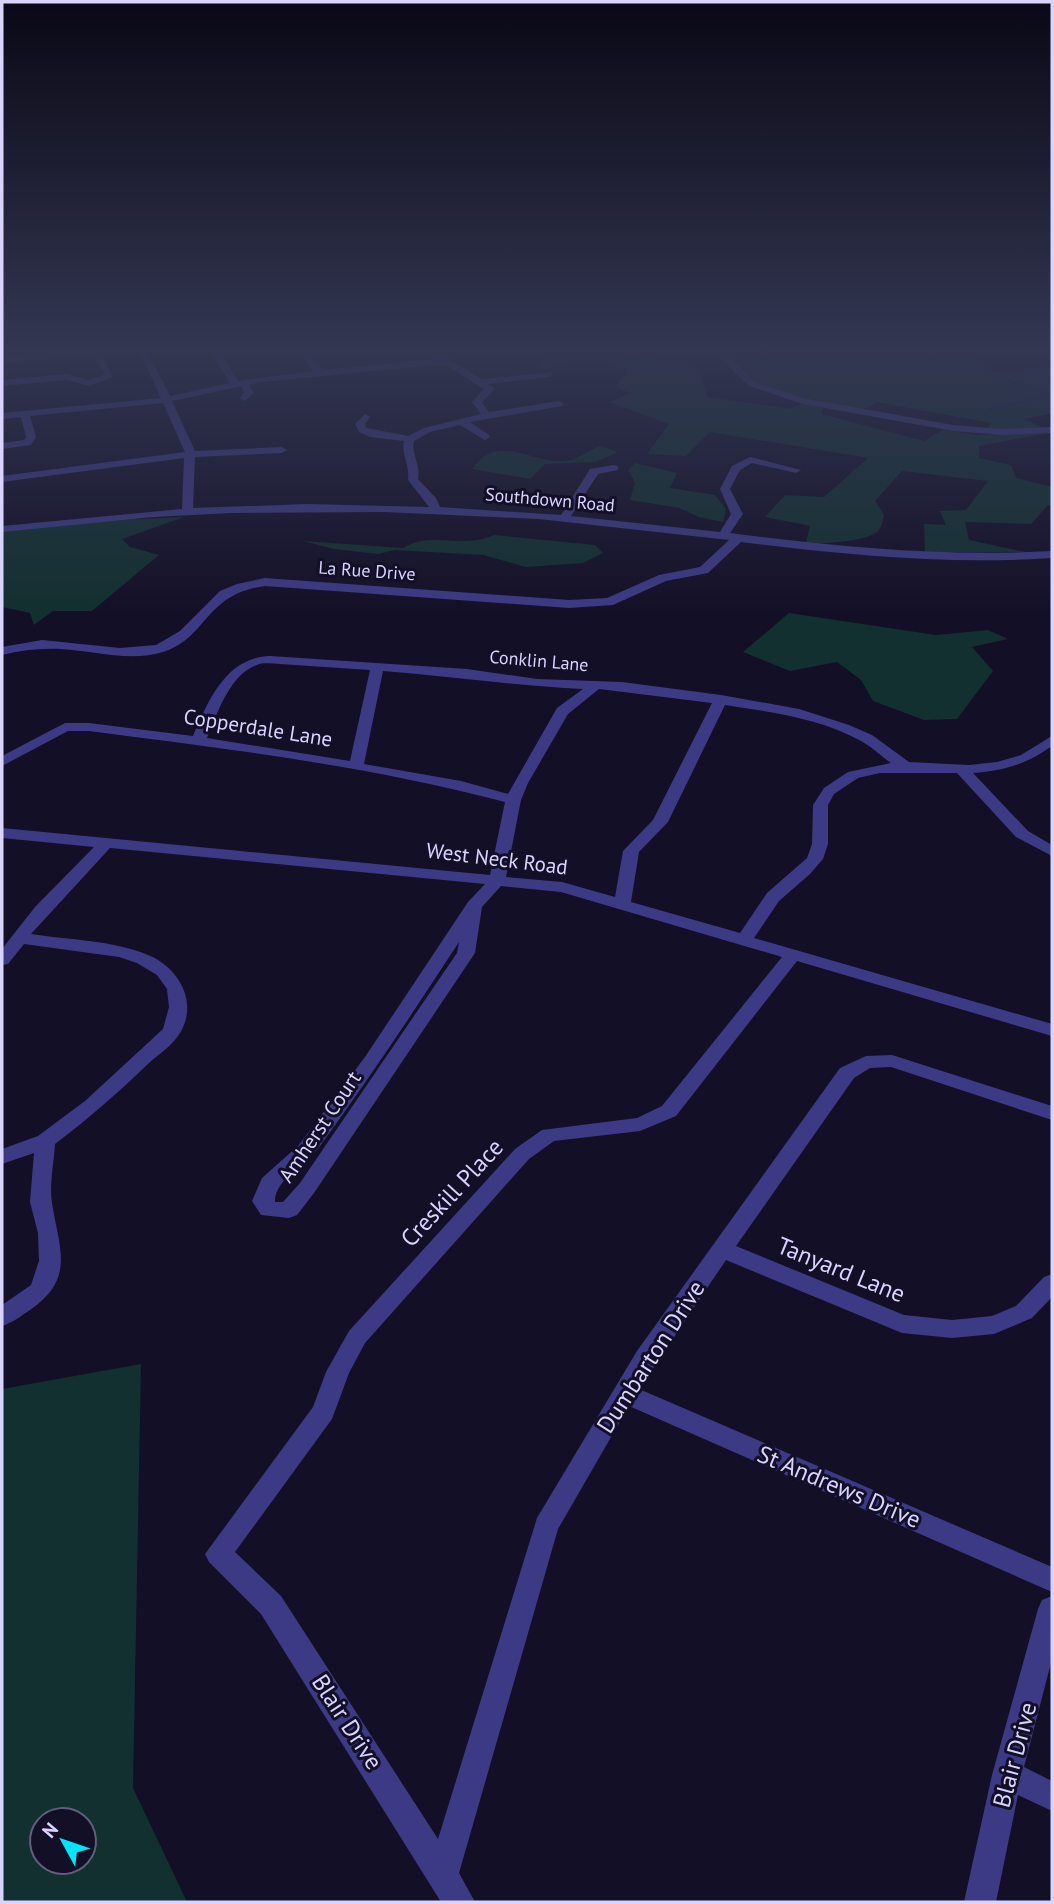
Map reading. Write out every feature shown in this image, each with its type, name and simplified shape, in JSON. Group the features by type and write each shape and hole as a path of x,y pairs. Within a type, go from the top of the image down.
{"street":[{"path":"2,446 27,443 31,437"},
{"path":"184,437 190,448 187,513"},
{"path":"392,437 409,439 413,437"},
{"path":"409,439 407,449 414,462 413,481 432,500 435,509"},
{"path":"2,479 190,454 282,450"},
{"path":"722,537 737,514 725,489 736,468 750,460 796,470"},
{"path":"564,518 594,471 614,468"},
{"name":"Southdown Road","path":"2,528 58,521 187,513 435,509 564,518 853,552 920,556 1052,555"},
{"name":"La Rue Drive","path":"2,651 32,643 156,650 181,638 217,597 230,590 265,582 569,604 609,602 663,578 704,570 737,539"},
{"name":"Conklin Lane","path":"199,739 214,706 239,672 254,661 467,673 547,684 595,686 721,699 821,719 867,738 903,765"},
{"path":"356,766 377,667"},
{"path":"497,881 513,800 557,718 595,686"},
{"path":"622,906 631,851 660,822 721,699"},
{"name":"Copperdale Lane","path":"2,762 65,727 125,730 199,739 356,766 513,800"},
{"path":"743,942 772,898 807,867 818,853 818,805 829,791 847,779 868,771 903,765 963,771 1019,761 1052,740"},
{"path":"963,771 1013,827 1035,844 1052,851"},
{"name":"West Neck Road","path":"2,833 562,887 1052,1030"},
{"path":"2,960 41,911 106,843"},
{"name":"Amherst Court","path":"474,906 466,953 307,1188 289,1210 269,1210 263,1201 265,1189 314,1140 372,1061 474,906 497,881"},
{"path":"2,1157 45,1142 92,1106 172,1031 178,1007 176,989 163,971 143,959 121,952 20,938"},
{"name":"Creskill Place","path":"218,1554 323,1412 338,1372 357,1337 522,1154 549,1135 640,1124 669,1111 792,956"},
{"name":"Dumbarton Drive","path":"443,1874 546,1526 645,1358 847,1073 866,1062 892,1061 1052,1113"},
{"path":"2,1317 41,1290 50,1261 49,1233 41,1202 45,1142"},
{"name":"Tanyard Lane","path":"722,1250 902,1324 952,1329 994,1325 1024,1312 1052,1283"},
{"name":"St Andrews Drive","path":"625,1394 1052,1580"},
{"name":"Blair Drive","path":"218,1554 271,1605 459,1902"},
{"name":"Blair Drive","path":"980,1902 1007,1775 1052,1609"},
{"path":"1007,1775 1052,1796"}],"green space":[{"path":"660,437 705,437 686,456 647,454"},
{"path":"739,437 908,437 924,441 931,437 1027,437 979,446 979,458 1011,465 1016,478 1052,487 1052,506 1048,505 1031,524 965,522 969,540 1025,552 925,552 924,524 946,525 940,511 966,510 988,481 902,471 875,501 884,515 878,531 854,540 806,543 810,526 765,517 785,495 824,497 868,458"},
{"path":"600,446 618,452 596,462 545,464 530,479 472,469 492,452 515,452 564,461"},
{"path":"635,463 677,473 670,488 715,495 726,509 723,522 699,517 680,508 630,500 635,483 628,470"},
{"path":"184,517 122,539 130,547 159,555 92,611 53,611 34,625 30,613 2,607 2,531 59,523"},
{"path":"494,535 595,545 603,553 583,563 526,567 483,555 395,550 378,554 334,549 303,541 403,548 424,540 470,541"},
{"path":"789,613 936,635 988,630 1008,639 972,647 993,671 957,719 924,720 873,701 861,680 837,662 790,671 743,652"},
{"path":"141,1364 133,1788 187,1902 2,1902 2,1389"}]}
